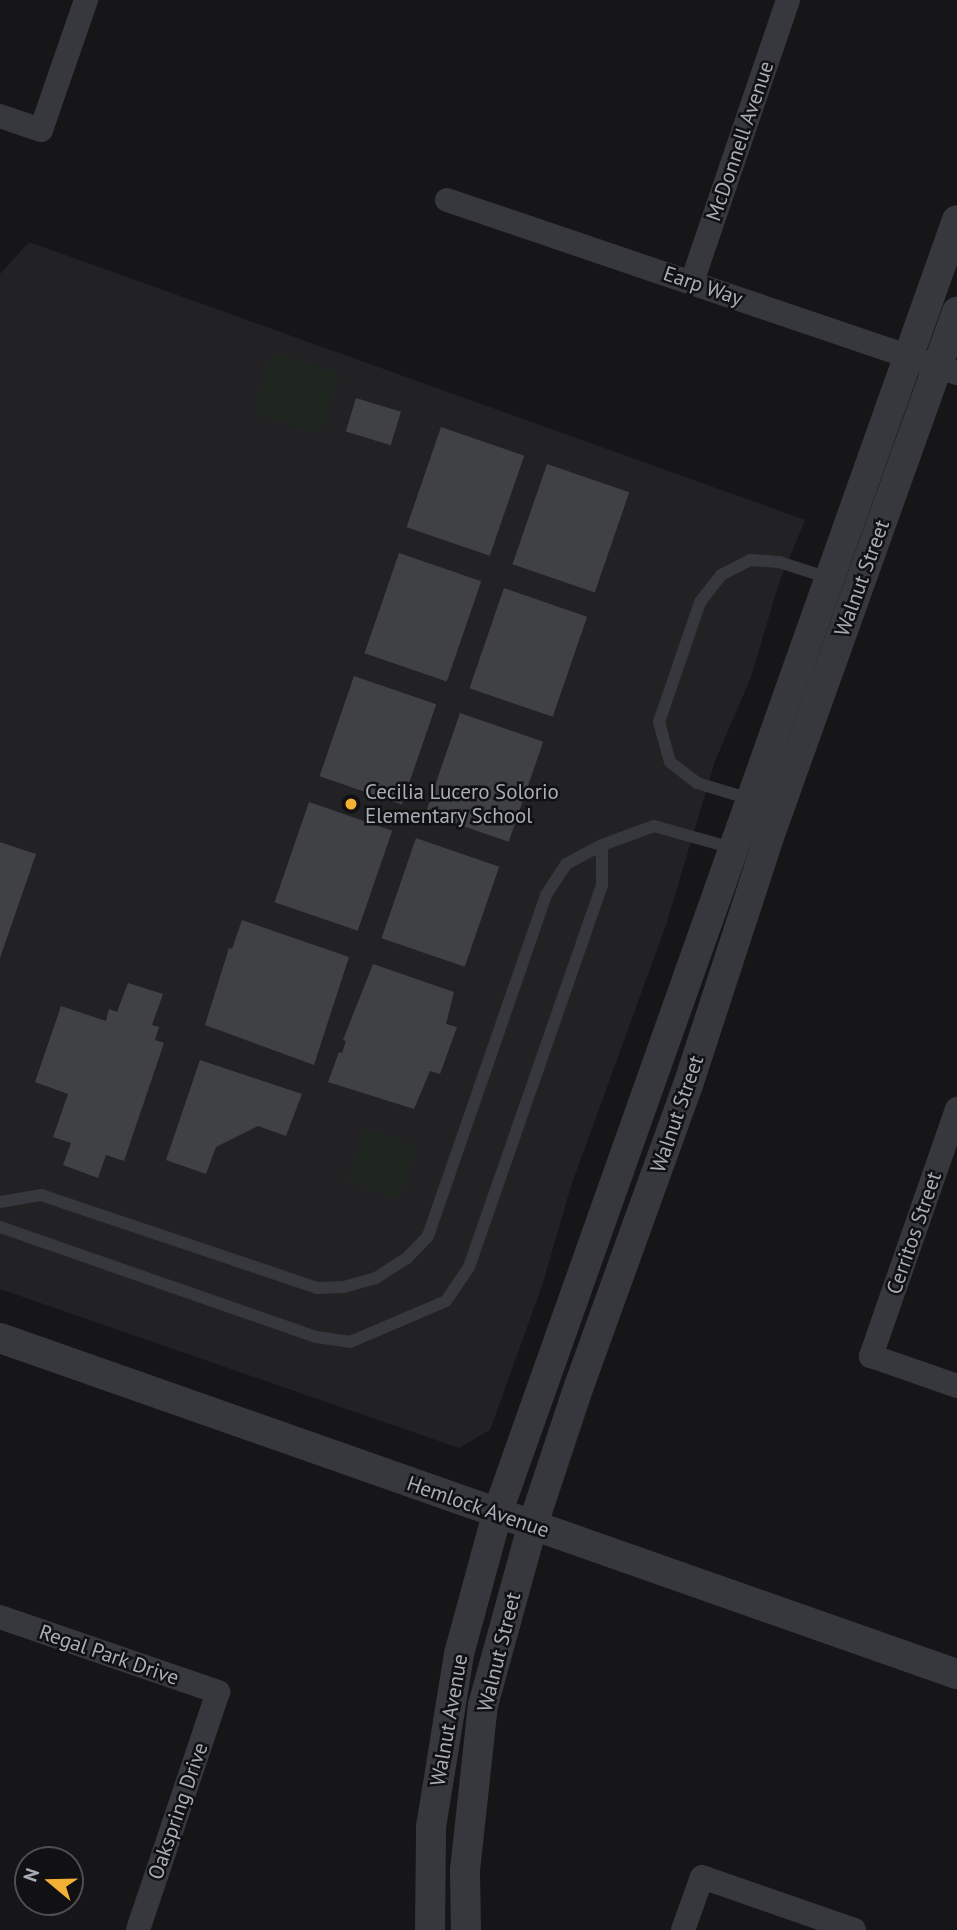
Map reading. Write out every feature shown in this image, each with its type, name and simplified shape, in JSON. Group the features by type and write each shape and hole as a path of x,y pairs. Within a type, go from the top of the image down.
{"street":[{"path":"0,116 41,130 86,0"},
{"name":"McDonnell Avenue","path":"692,282 788,0"},
{"name":"Earp Way","path":"447,200 947,369"},
{"name":"Walnut Street","path":"466,1930 465,1870 484,1705 533,1527 579,1386 688,1085 749,838 753,800 957,219"},
{"name":"Walnut Street","path":"497,1514 749,838 947,369 957,312"},
{"name":"Cerritos Street","path":"957,1110 871,1356 957,1387"},
{"name":"Hemlock Avenue","path":"0,1338 957,1674"},
{"name":"Walnut Avenue","path":"430,1930 431,1827 459,1654 497,1514"},
{"name":"Regal Park Drive","path":"0,1617 218,1692"},
{"name":"Oakspring Drive","path":"138,1930 218,1692"},
{"path":"683,1930 702,1877 854,1930"}],"lane":[{"path":"753,800 697,783 670,762 659,722 700,602 720,575 750,560 779,562 832,579"},
{"path":"0,1202 41,1195 317,1288 344,1287 376,1278 407,1258 428,1236 546,895 566,864 602,845 654,826 749,838"},
{"path":"0,1227 316,1338 351,1342 446,1301 469,1267 602,886 602,845"}],"shaded area":[{"name":"Cecilia Lucero Solorio Elementary School","path":"29,242 805,520 779,583 751,677 715,761 667,922 571,1186 542,1286 490,1430 459,1448 0,1289 0,274"},
{"path":"273,352 340,374 320,434 253,413"},
{"path":"366,1128 418,1147 399,1199 347,1181"}],"building":[{"path":"356,398 401,412 391,445 346,431"},
{"path":"441,427 524,456 490,556 406,527"},
{"path":"547,464 629,492 595,593 512,564"},
{"path":"399,553 481,581 447,682 364,653"},
{"path":"504,588 587,617 553,717 469,688"},
{"path":"354,676 436,704 402,805 319,776"},
{"path":"460,713 543,742 509,842 425,813"},
{"path":"309,802 392,831 358,931 274,902"},
{"path":"416,838 499,867 465,967 381,938"},
{"path":"0,842 36,854 0,958"},
{"path":"242,920 349,957 314,1065 205,1025 229,948 232,949"},
{"path":"373,964 454,992 446,1024 457,1027 440,1074 430,1071 414,1109 328,1082 339,1052 342,1053 346,1041 343,1040"},
{"path":"128,983 163,994 152,1025 159,1027 155,1040 164,1043 124,1161 106,1155 98,1178 63,1165 71,1143 53,1137 68,1094 35,1082 61,1006 106,1021 109,1009 117,1012"},
{"path":"200,1060 302,1094 286,1136 258,1126 216,1147 206,1174 166,1160"}],"place":[{"name":"Cecilia Lucero Solorio Elementary School","path":"351,804"}]}
